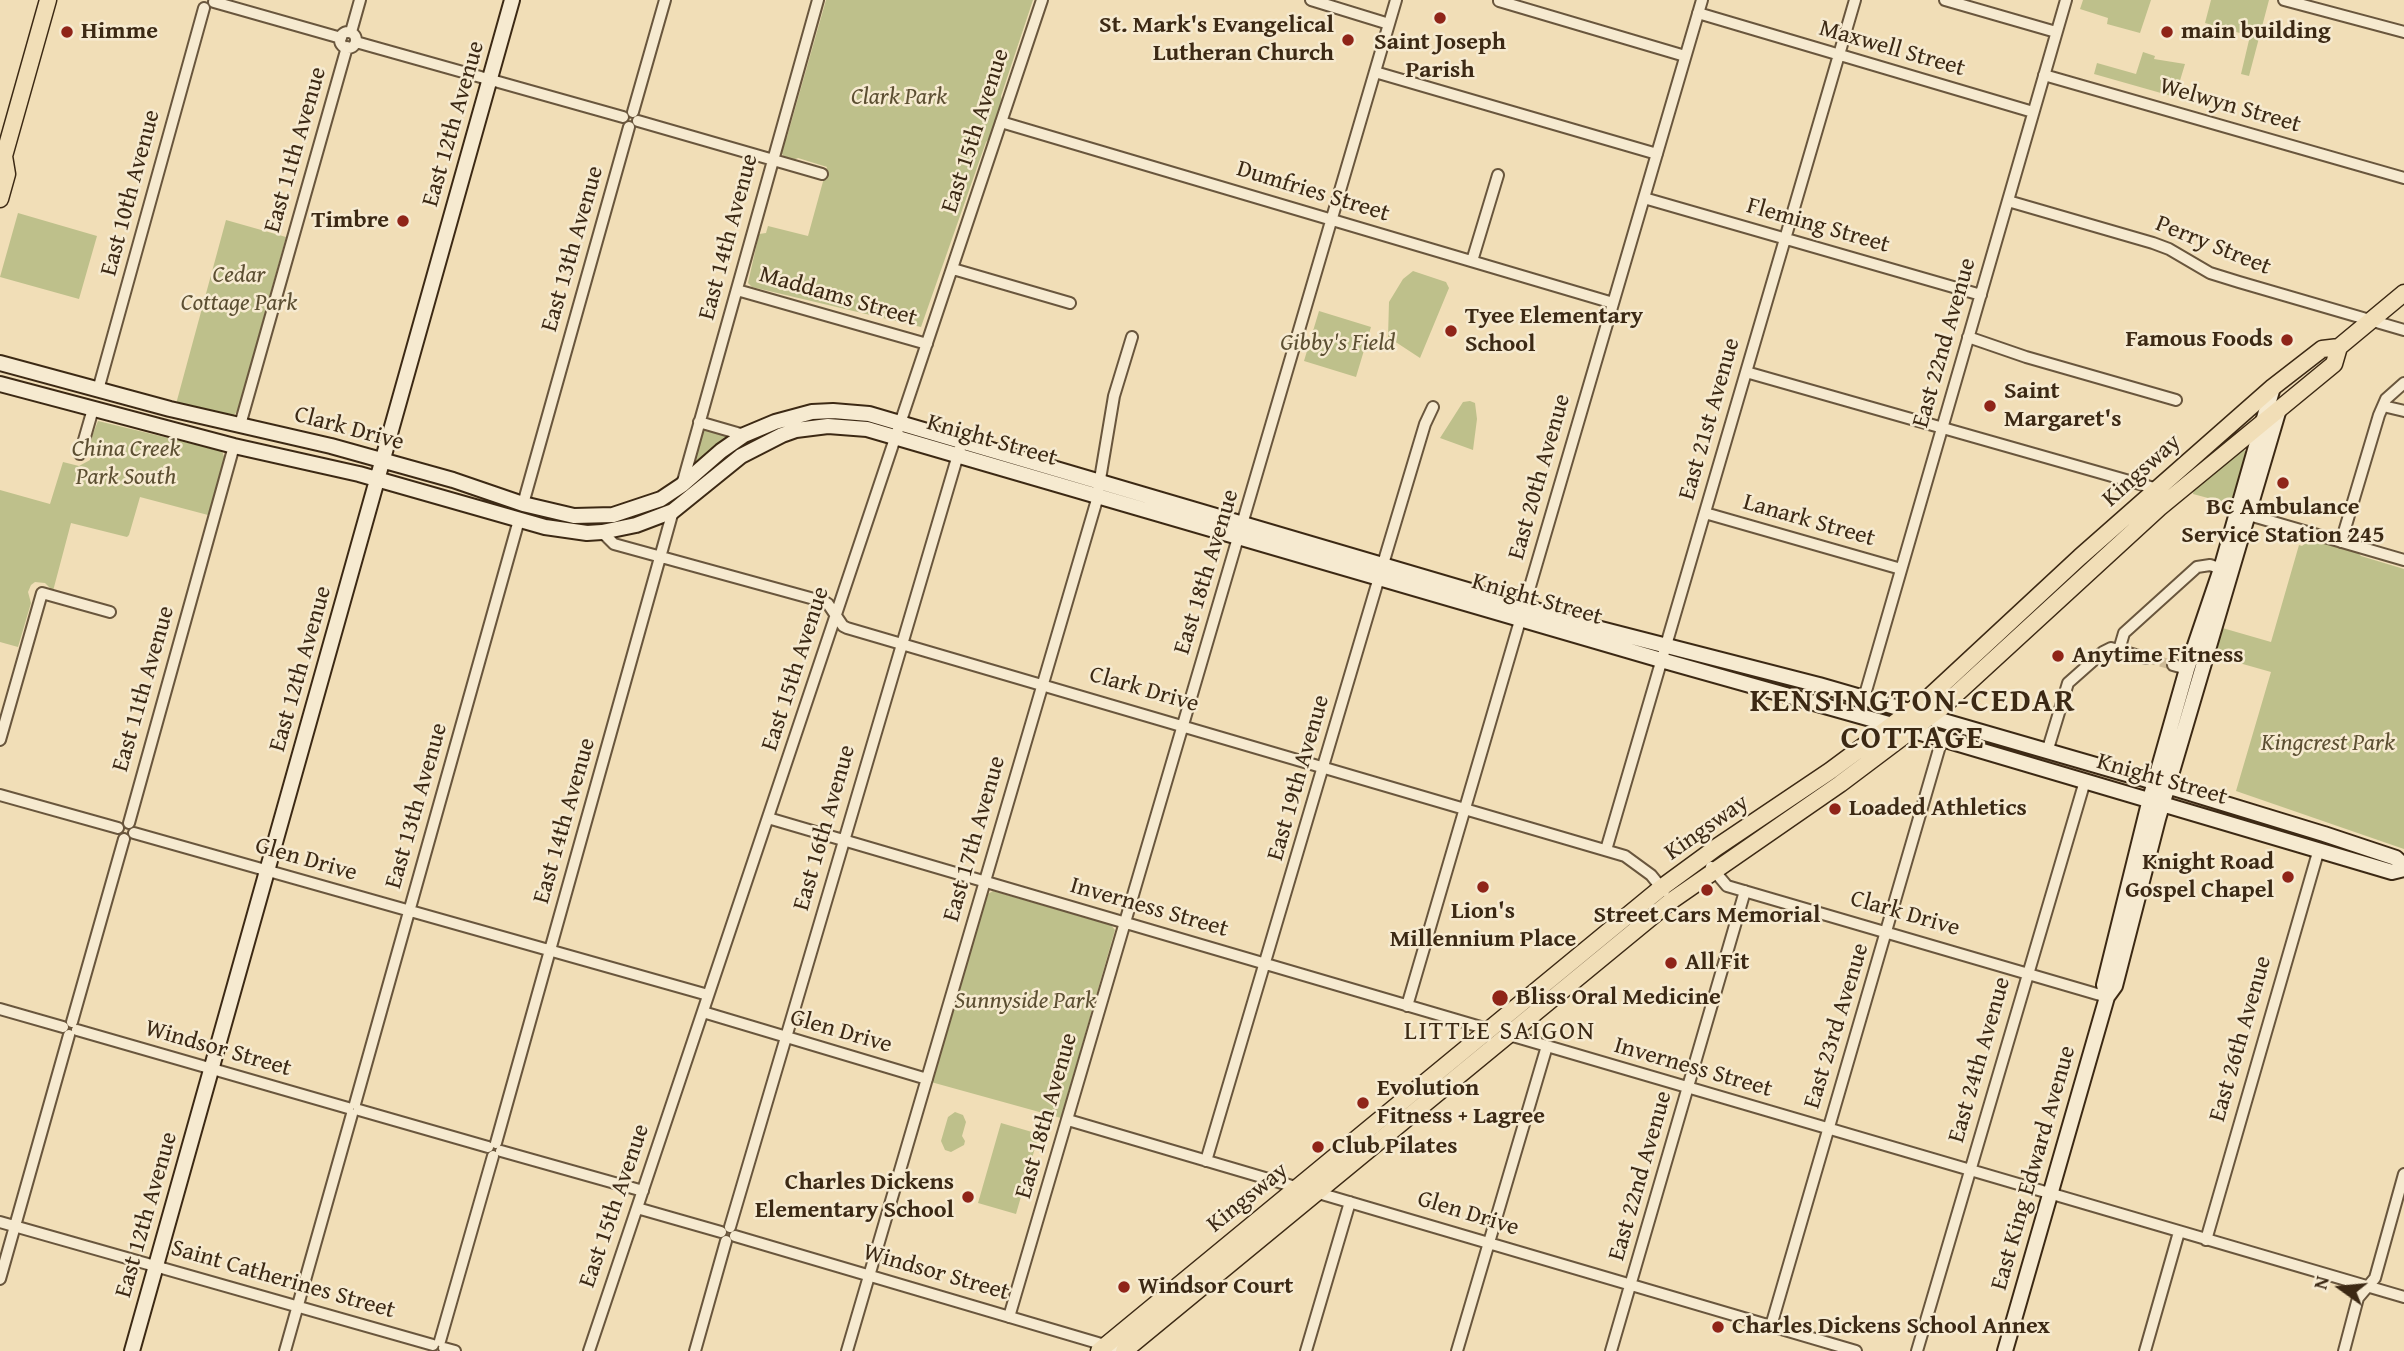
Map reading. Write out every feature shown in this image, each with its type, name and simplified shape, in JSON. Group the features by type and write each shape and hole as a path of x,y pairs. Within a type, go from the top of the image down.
{"main road":[{"path":"0,199 7,174 1,157 48,0"},
{"name":"East 12th Avenue","path":"132,1351 512,0"},
{"name":"Kingsway","path":"1102,1348 1489,1030 1927,699 2155,489 2273,387 2322,349 2339,347 2404,293"},
{"name":"Kingsway","path":"1709,863 1840,784 1929,718 2175,494 2334,364 2339,347"},
{"name":"Clark Drive","path":"0,363 98,390 383,460 561,514 613,515 650,504 682,485"},
{"name":"Clark Drive","path":"0,384 234,446 378,480 560,531 602,532 636,525 673,510"},
{"name":"East King Edward Avenue","path":"2243,513 2262,423 2273,387"},
{"name":"East King Edward Avenue","path":"2005,1351 2107,998 2115,986 2156,801 2243,513 2279,407"},
{"name":"Knight Street","path":"682,485 744,435 775,422 812,412 851,411 960,448 1663,653 1893,725 2392,872 2404,868 2396,858 2161,784 1864,698 1663,653"},
{"name":"Knight Street","path":"673,510 741,456 796,430 828,426 899,429"},
{"name":"East King Edward Avenue","path":"2161,784 2180,667 2226,570"},
{"name":"Kingsway","path":"1125,1351 1509,1035 1666,894"}],"street":[{"name":"East 11th Avenue","path":"240,425 360,0"},
{"name":"East 13th Avenue","path":"523,504 665,0"},
{"name":"East 14th Avenue","path":"682,485 818,0"},
{"name":"East 15th Avenue","path":"589,1351 1042,0"},
{"path":"1311,0 1389,24"},
{"name":"East 18th Avenue","path":"1009,1317 1396,0"},
{"name":"East 20th Avenue","path":"1407,1006 1702,0"},
{"name":"East 21st Avenue","path":"1606,850 1855,0"},
{"path":"1945,0 2056,32"},
{"name":"East 22nd Avenue","path":"1864,698 2066,0"},
{"path":"2284,0 2404,32"},
{"path":"1499,1 1685,56"},
{"path":"208,2 822,174"},
{"name":"East 10th Avenue","path":"98,390 208,2"},
{"name":"Maxwell Street","path":"1698,13 2033,111"},
{"path":"1375,72 1657,154"},
{"name":"Welwyn Street","path":"2044,75 2404,178"},
{"name":"Dumfries Street","path":"1002,122 1613,303"},
{"path":"1472,261 1498,175"},
{"name":"Fleming Street","path":"1644,198 1981,295"},
{"name":"Perry Street","path":"2007,201 2153,243 2169,249 2210,273 2404,330"},
{"path":"953,269 1070,303"},
{"name":"Maddams Street","path":"737,290 927,344"},
{"name":"East 17th Avenue","path":"847,1351 1098,489 1114,396 1132,337"},
{"path":"1968,337 2026,357 2176,400"},
{"path":"1746,372 2175,494"},
{"path":"2341,542 2383,406 2386,399 2404,383"},
{"path":"2383,406 2404,411"},
{"name":"East 19th Avenue","path":"1206,1161 1425,424 1433,407"},
{"path":"80,454 93,409"},
{"path":"699,422 744,435"},
{"name":"East 11th Avenue","path":"0,1279 234,446"},
{"name":"East 16th Avenue","path":"695,1351 960,448"},
{"name":"East 14th Avenue","path":"442,1348 494,1149 673,510"},
{"name":"Lanark Street","path":"1705,513 1901,569"},
{"path":"2243,513 2404,560"},
{"name":"East 13th Avenue","path":"285,1351 519,520"},
{"name":"Clark Drive","path":"602,532 614,544 825,602 843,626 1626,856 1637,862 1666,894"},
{"path":"2119,650 2124,633 2197,567 2203,564 2226,570"},
{"path":"0,740 42,593 110,612"},
{"path":"2047,752 2068,683 2111,648 2146,658"},
{"name":"East 23rd Avenue","path":"1771,1326 1942,739"},
{"name":"East 24th Avenue","path":"1917,1351 2085,781"},
{"name":"Glen Drive","path":"0,795 708,995"},
{"name":"Inverness Street","path":"768,818 2404,1297"},
{"name":"East 26th Avenue","path":"2207,1240 2319,849"},
{"name":"Clark Drive","path":"1709,863 1725,885 2107,998"},
{"name":"East 22nd Avenue","path":"1611,1351 1745,891"},
{"name":"Windsor Street","path":"0,1009 643,1191"},
{"name":"Glen Drive","path":"703,1012 927,1079"},
{"path":"1457,1351 1547,1046"},
{"name":"Glen Drive","path":"1068,1120 1856,1351"},
{"path":"2344,1351 2358,1298 2375,1278 2404,1174"},
{"path":"1306,1351 1350,1202"},
{"name":"Windsor Street","path":"637,1208 1009,1317 1102,1348 1125,1351"},
{"name":"Saint Catherines Street","path":"0,1222 442,1348"},
{"path":"2145,1351 2179,1232"}],"green space":[{"name":"Clark Park","path":"826,0 1033,0 990,138 986,142 921,327 752,287 748,283 759,234 766,233 768,226 808,236 827,167 798,158 785,158 780,151 782,142 787,137"},
{"path":"2083,0 2151,0 2140,33 2107,24 2108,18 2080,9"},
{"path":"2211,0 2269,0 2249,76 2241,74 2250,36 2205,23"},
{"path":"2143,52 2155,56 2154,59 2185,64 2175,97 2094,74 2097,63 2136,74"},
{"path":"18,213 97,236 79,299 0,277"},
{"name":"Cedar Cottage Park","path":"226,220 286,237 238,410 234,415 228,416 176,404"},
{"path":"1413,271 1446,282 1449,288 1420,358 1388,337 1389,302 1403,279"},
{"name":"Gibby's Field","path":"1319,311 1371,327 1356,377 1304,361"},
{"path":"1463,402 1475,403 1477,419 1473,450 1440,438"},
{"name":"China Creek Park South","path":"98,421 222,451 225,459 208,515 140,497 127,537 71,523 53,591 45,583 35,582 31,585 28,592 31,603 18,647 0,642 0,490 50,504 63,462 79,466 90,460 90,441"},
{"path":"709,429 729,438 695,465 693,461 701,435"},
{"path":"2243,449 2247,453 2234,505 2193,494 2194,489"},
{"name":"Kingcrest Park","path":"2310,539 2404,569 2404,849 2236,791 2271,672 2211,655 2219,627 2271,642 2299,545 2302,546"},
{"name":"Sunnyside Park","path":"993,891 1111,925 1115,930 1061,1118 931,1082 986,895"},
{"path":"955,1112 963,1115 966,1122 962,1136 965,1141 964,1145 951,1152 945,1150 941,1141 948,1117"},
{"path":"1001,1123 1039,1134 1016,1214 978,1203"}],"tunnel":[{"path":"2146,658 2173,665"}],"place":[{"name":"Saint Joseph Parish","path":"1440,18"},
{"name":"Himme","path":"67,32"},
{"name":"main building","path":"2167,32"},
{"name":"St. Mark's Evangelical Lutheran Church","path":"1348,40"},
{"name":"Timbre","path":"403,221"},
{"name":"Tyee Elementary School","path":"1451,331"},
{"name":"Famous Foods","path":"2287,340"},
{"name":"Saint Margaret's","path":"1990,406"},
{"name":"BC Ambulance Service Station 245","path":"2283,483"},
{"name":"Anytime Fitness","path":"2058,656"},
{"name":"Loaded Athletics","path":"1835,809"},
{"name":"Knight Road Gospel Chapel","path":"2288,877"},
{"name":"Lion's Millennium Place","path":"1483,887"},
{"name":"Street Cars Memorial","path":"1707,890"},
{"name":"All Fit","path":"1671,963"},
{"name":"Bliss Oral Medicine","path":"1500,998"},
{"name":"Evolution Fitness + Lagree","path":"1363,1103"},
{"name":"Club Pilates","path":"1318,1147"},
{"name":"Charles Dickens Elementary School","path":"968,1197"},
{"name":"Windsor Court","path":"1124,1287"},
{"name":"Charles Dickens School Annex","path":"1718,1327"}],"district":[{"name":"KENSINGTON-CEDAR COTTAGE","path":"1913,722"},
{"name":"LITTLE SAIGON","path":"1500,1032"}]}
